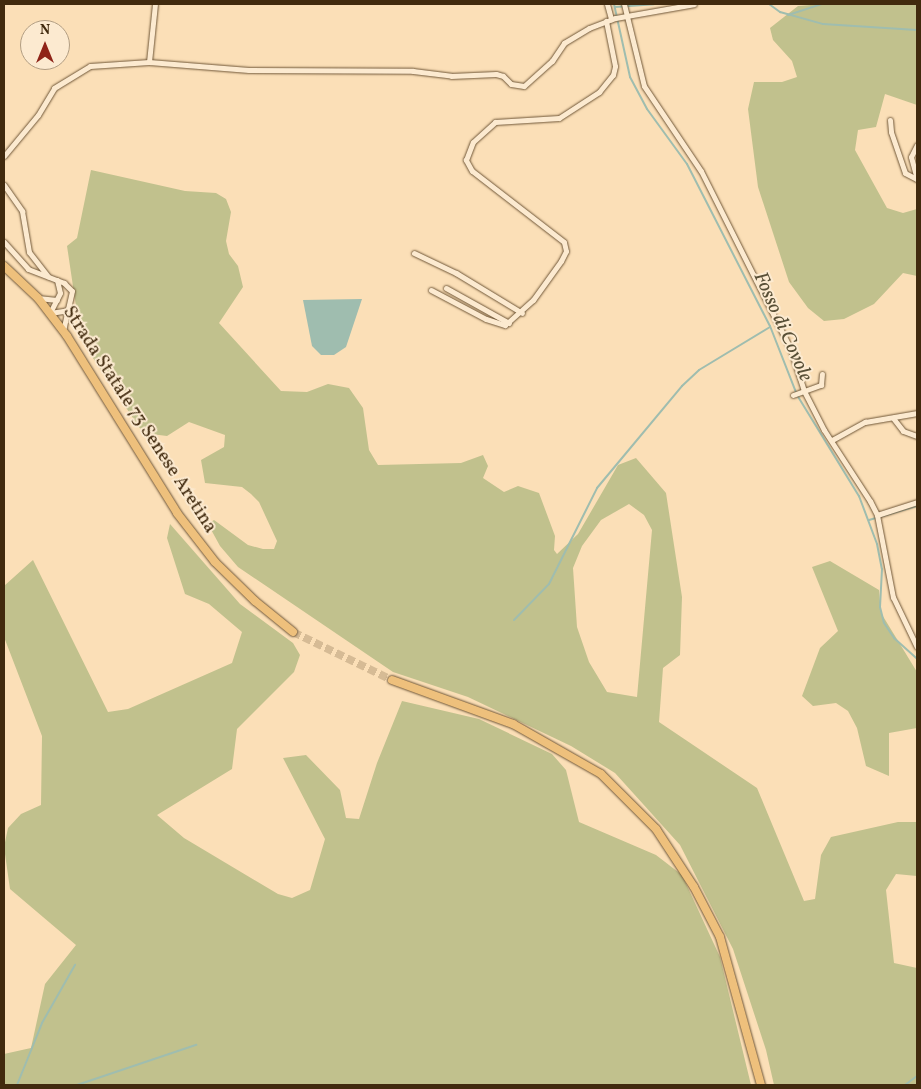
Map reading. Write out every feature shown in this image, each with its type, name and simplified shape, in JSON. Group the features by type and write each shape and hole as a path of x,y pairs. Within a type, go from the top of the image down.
{"main road":[{"name":"Strada Statale 73 Senese Aretina","path":"4,266 38,298 64,332 177,513 215,562 255,602 293,632"},
{"path":"392,680 513,724 600,774 656,829 694,887 720,937 761,1085"}],"street":[{"path":"149,62 156,4"},
{"path":"431,290 486,319 505,325 522,313 562,262 566,251 564,242 472,171 466,160 473,142 495,122 559,118 599,92 614,75 615,66 611,19 607,4"},
{"path":"624,4 644,86 701,171 791,350 802,392 865,490 877,515 895,604 917,646"},
{"path":"4,156 38,115 54,88 90,66 149,62 249,70 413,71 451,76 496,74 503,76 511,84 524,86 552,61 564,43 611,19 626,14 694,4"},
{"path":"890,120 891,132 905,173 917,179"},
{"path":"917,145 911,157 917,179"},
{"path":"4,184 22,211 29,252 48,276"},
{"path":"4,242 28,269 57,280 72,291 64,332"},
{"path":"414,253 456,273 522,313"},
{"path":"50,314 57,300 60,287 57,280"},
{"path":"446,288 509,323"},
{"path":"38,298 57,300"},
{"path":"50,314 68,310"},
{"path":"793,395 821,385 822,374"},
{"path":"832,440 865,422 917,413"},
{"path":"894,418 903,431 917,436"},
{"path":"877,515 917,502"}],"green space":[{"path":"823,4 917,4 917,105 885,94 876,127 858,130 855,150 887,208 903,213 917,209 917,276 903,273 874,304 844,319 824,321 808,308 789,282 758,187 748,109 754,82 782,82 797,77 792,61 773,40 770,28 798,6"},
{"path":"91,170 185,191 216,193 226,199 231,212 226,241 229,254 238,266 243,287 219,323 281,391 307,392 328,384 349,388 363,408 369,450 378,465 461,463 483,455 488,466 483,478 504,492 518,486 539,493 555,536 554,550 557,554 578,534 618,465 636,458 666,493 682,597 680,655 663,668 659,722 757,788 804,901 815,899 821,855 831,837 898,822 917,822 917,876 896,874 886,890 894,963 917,968 917,1085 774,1085 766,1050 733,949 680,845 615,773 571,746 468,697 393,672 238,567 220,546 208,524 214,520 248,545 263,549 274,549 277,541 259,502 242,487 205,483 201,460 224,447 225,435 189,422 167,436 143,433 81,340 67,246 77,238","holes":["629,504 644,515 652,530 637,697 607,692 589,662 577,627 573,568 582,546 601,520"]},
{"path":"170,524 240,604 293,643 300,655 294,672 237,729 232,769 157,815 184,838 278,894 292,898 310,890 325,839 283,758 306,755 340,790 346,818 359,819 377,763 402,701 479,719 552,754 566,770 579,822 656,855 682,875 720,957 751,1085 4,1085 4,1054 31,1048 45,984 76,945 10,889 4,847 8,828 21,814 41,805 42,736 4,637 4,586 33,560 108,712 128,709 232,663 242,632 209,604 185,594 167,538"},
{"path":"830,561 879,590 881,613 917,672 917,728 889,733 889,776 866,766 857,728 848,711 836,703 813,706 802,696 820,648 838,631 812,567"}],"shaded area":[{"path":"362,299 346,347 334,355 321,355 312,346 303,300"}],"waterway":[{"name":"Fosso di Covole","path":"614,4 630,77 647,109 687,164 770,326 797,395 859,496 877,544 882,569 880,607 884,623 894,638 917,659"},
{"path":"615,7 654,4"},
{"path":"769,4 780,12 823,24 917,30"},
{"path":"788,15 822,4"},
{"path":"514,620 549,584 597,488 682,386 699,370 770,327"},
{"path":"869,520 917,506"},
{"path":"17,1085 42,1023 75,965"},
{"path":"77,1085 196,1045"},
{"path":"905,1085 917,1076"}],"tunnel":[{"path":"293,632 392,680"}]}
